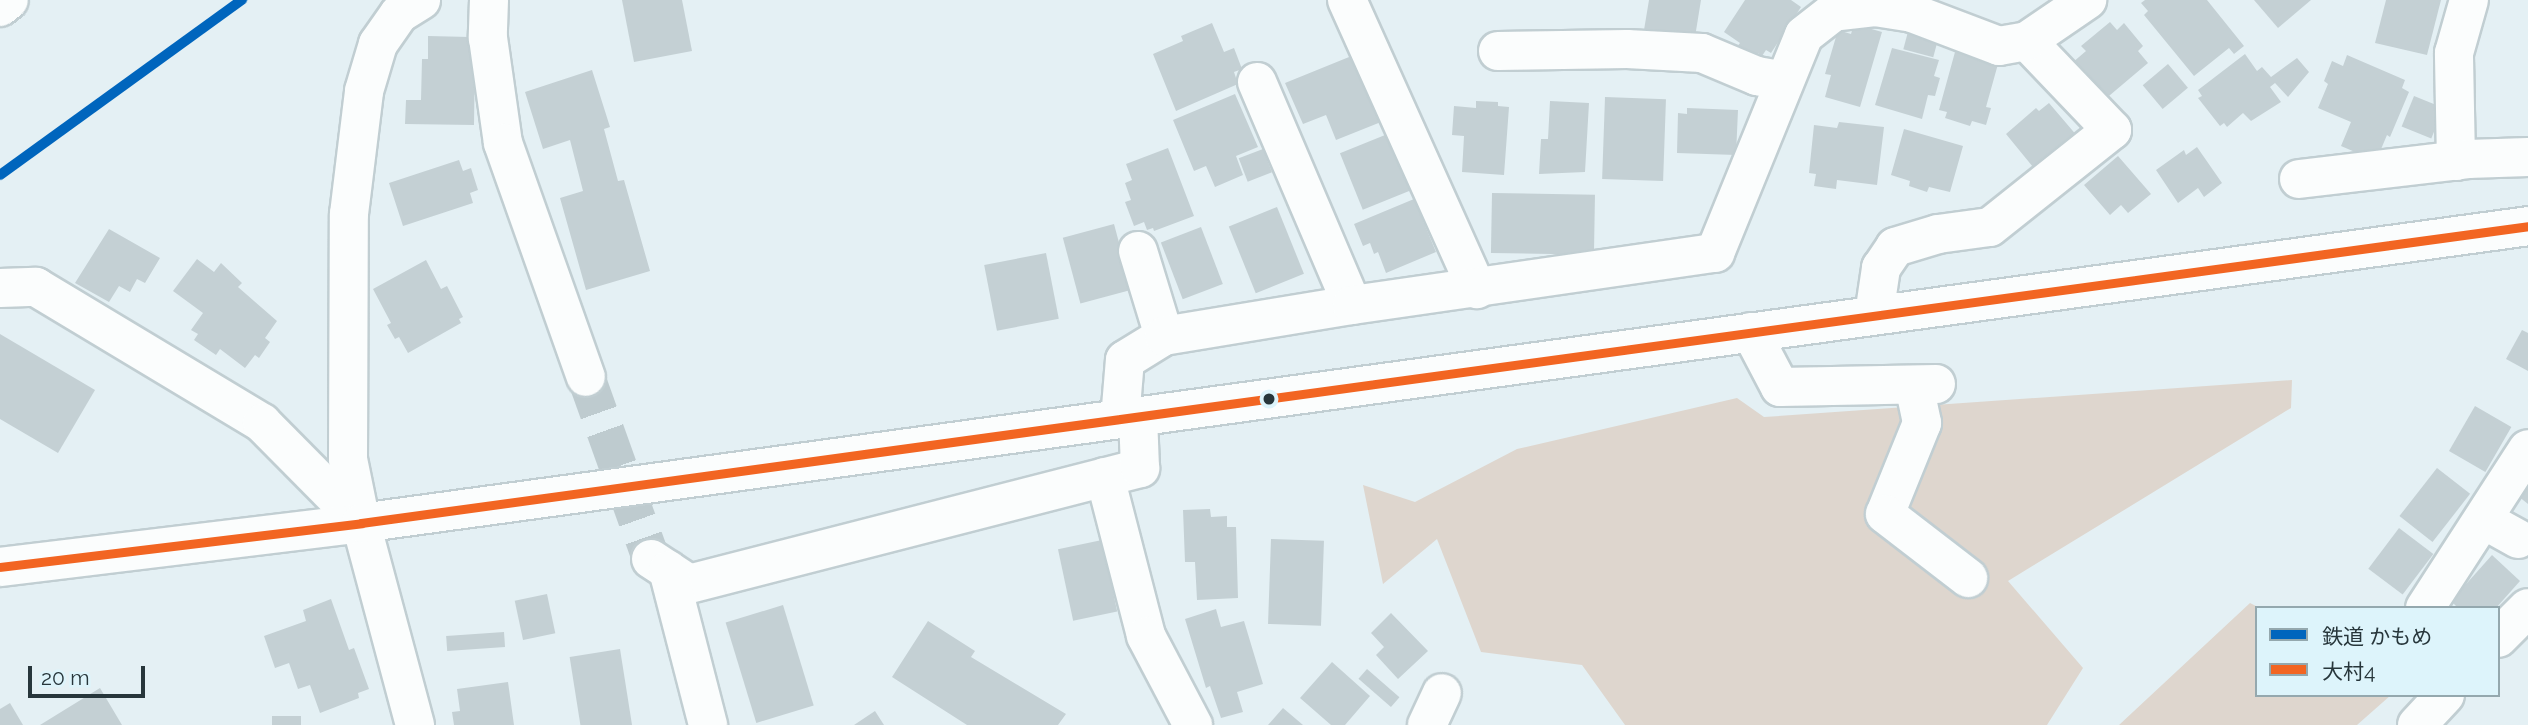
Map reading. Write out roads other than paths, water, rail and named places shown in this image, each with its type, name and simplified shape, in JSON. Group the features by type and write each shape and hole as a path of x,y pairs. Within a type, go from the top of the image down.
{"street":[{"path":"0,7 9,0"},
{"path":"415,725 361,523 348,459 349,214 364,90 378,44 399,14 421,0"},
{"path":"489,0 488,38 503,143 586,377"},
{"path":"1347,0 1477,289"},
{"path":"708,725 660,564 689,584 1140,468 1129,418 1125,360 1164,336 1352,305 1715,253 1804,36 1833,6 1895,4 1999,47 2027,41 2087,0"},
{"path":"2456,160 2454,53 2469,0"},
{"path":"1874,315 1881,268 1895,247 1938,234 1990,227 2112,130 2027,41"},
{"path":"1498,51 1627,48 1702,53 1758,76 1784,81"},
{"path":"1257,82 1352,305"},
{"path":"2300,179 2456,160 2528,157"},
{"path":"0,567 361,523 2528,226"},
{"path":"1138,251 1164,336"},
{"path":"0,288 36,287 262,423 361,523"},
{"path":"1751,332 1780,387 1925,385 1922,423 1885,514 1968,578"},
{"path":"2426,606 2528,449"},
{"path":"1105,477 1146,636 1193,725"},
{"path":"2484,520 2518,539"},
{"path":"2500,636 2528,608"},
{"path":"2417,725 2443,697"}],"tunnel":[{"path":"586,377 651,559"}],"rail line":[{"name":"かもめ","path":"0,175 242,0"}]}
